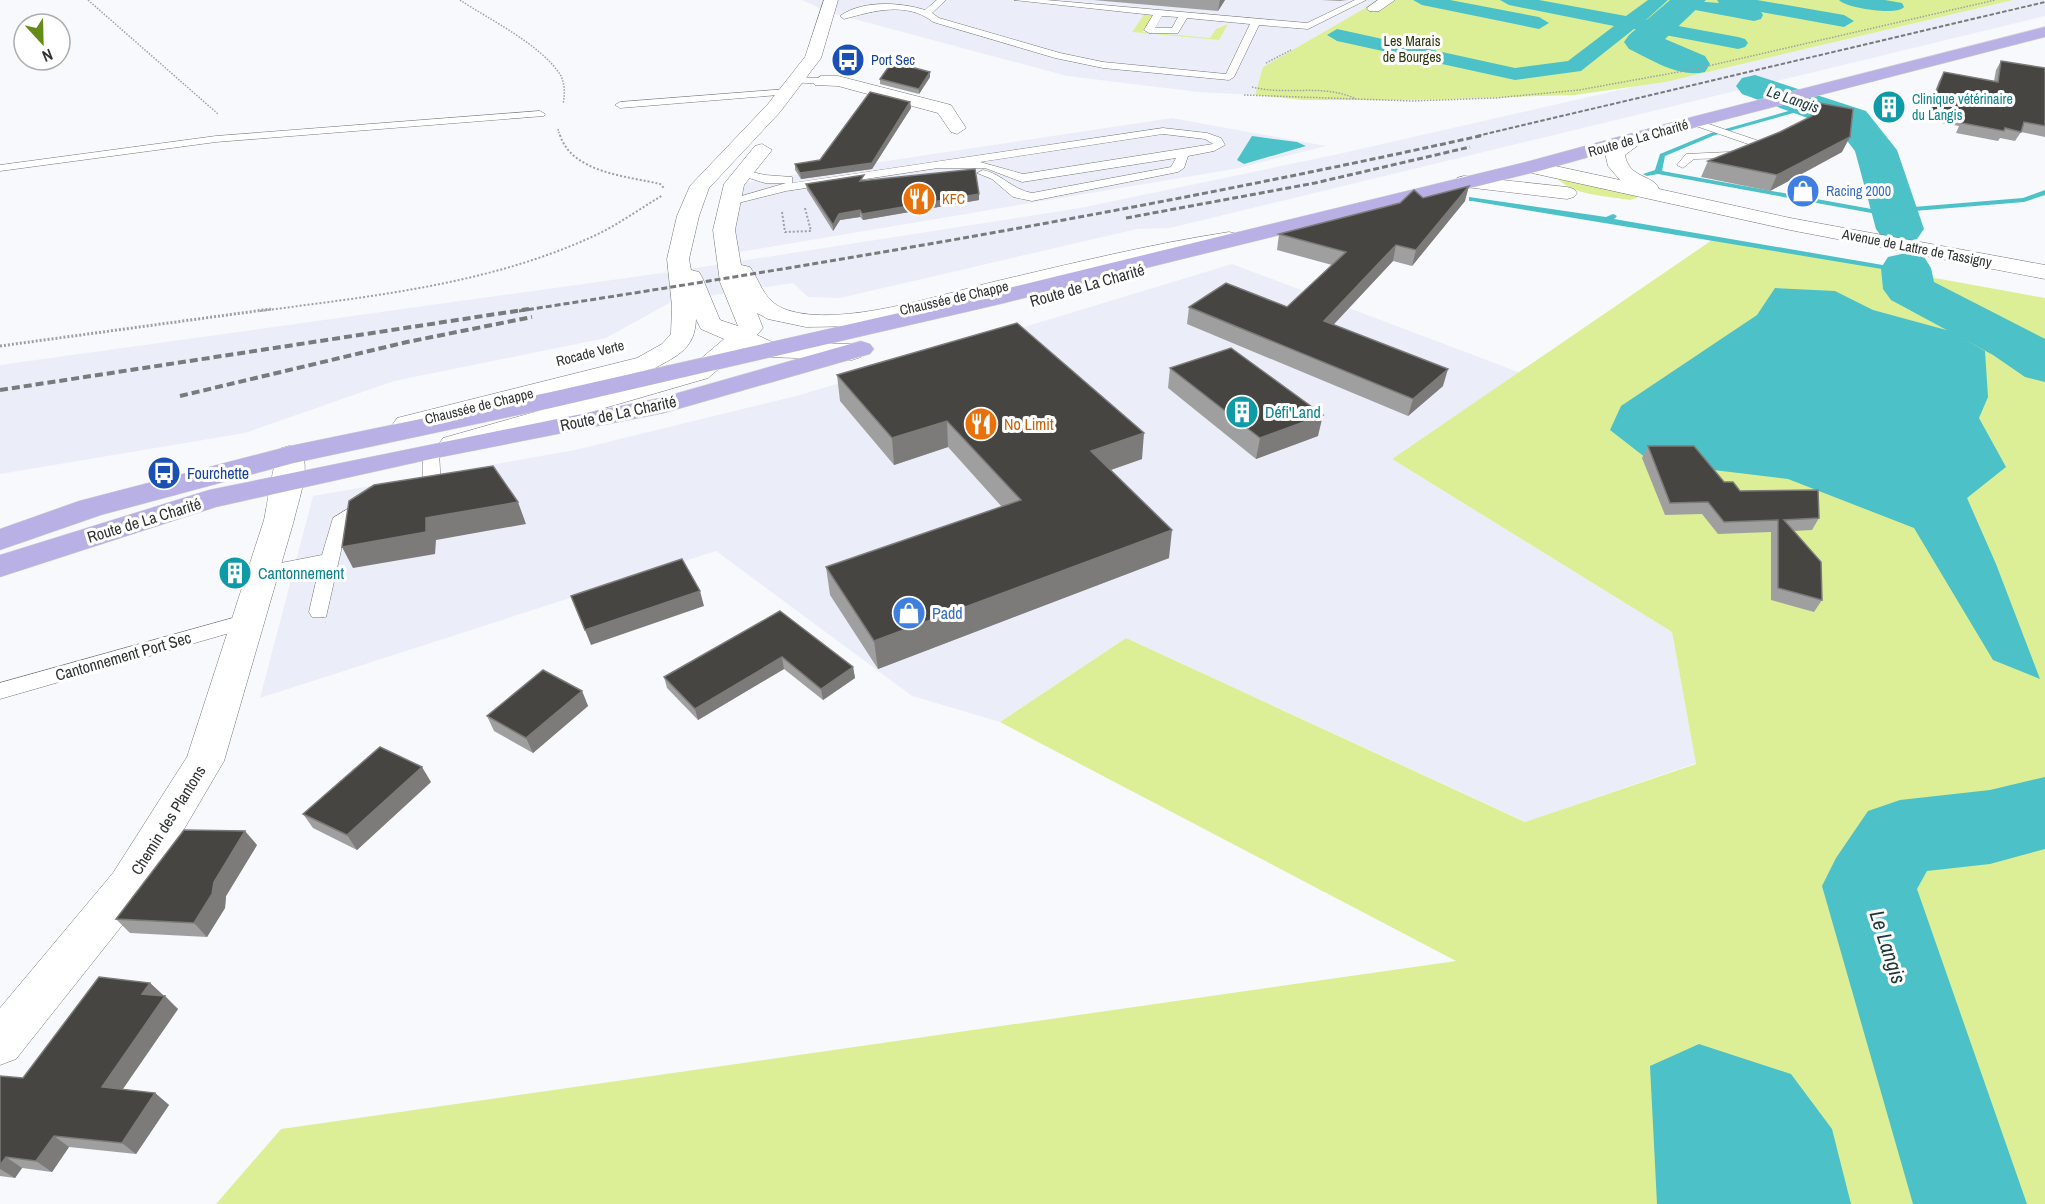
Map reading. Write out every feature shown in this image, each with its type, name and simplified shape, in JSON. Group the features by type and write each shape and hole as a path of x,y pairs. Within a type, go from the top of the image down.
{"main road":[{"name":"Chaussée de Chappe","path":"289,468 646,363 672,349 682,335 684,306 678,259 688,216 700,186 791,86 813,58 831,0"},
{"path":"839,39 846,8"},
{"name":"Route de La Charité","path":"0,540 90,508 289,468 712,362 996,298 1532,167 1770,102 2045,32"},
{"path":"807,98 825,74 838,81 945,109 957,128"},
{"path":"740,338 751,328 732,282 724,231 734,184 771,140"},
{"name":"Avenue de Lattre de Tassigny","path":"1636,140 1615,153 1617,167 1636,183 1667,196"},
{"path":"1532,167 1564,193"},
{"name":"Avenue de Lattre de Tassigny","path":"1532,167 1790,224 2045,272"},
{"name":"Avenue de Lattre de Tassigny","path":"1464,182 1564,193 1790,224"},
{"name":"Chaussée de Chappe","path":"688,216 685,249 694,288 710,324 768,349 852,352"},
{"name":"Chaussée de Chappe","path":"724,231 754,298 777,316 825,321 865,319 1167,248 1231,239"},
{"name":"Route de La Charité","path":"0,566 209,499 289,468 431,451 664,405 1171,261 1231,239"},
{"name":"Chaussée de Chappe","path":"431,451 699,373 740,338"},
{"name":"Chemin des Plantons","path":"0,1043 128,886 205,761 262,572 289,468"}],"lane":[{"path":"884,0 918,1"},
{"path":"927,13 942,0"},
{"path":"1018,0 1308,26 1374,3"},
{"path":"846,8 862,10 891,6 910,7 927,13 936,20 1058,56 1103,65 1229,77 1256,22"},
{"path":"1159,13 1149,30 1172,32 1184,15"},
{"path":"620,105 791,86 825,74"},
{"path":"0,168 159,145 540,114"},
{"path":"1683,165 1690,156 1701,154 1727,158 1762,142 1694,122"},
{"path":"730,201 786,187 845,179 941,171 986,165 1028,178 1183,154 1219,145 1217,140 1207,136 1162,130 941,171"},
{"path":"941,171 990,173 1017,194 1043,196 1174,170 1179,168 1183,154"},
{"path":"743,173 765,179 845,179 874,187"},
{"path":"431,451 432,490"},
{"path":"411,494 454,487"},
{"path":"319,612 339,522 369,501 390,498"},
{"path":"262,572 331,560"},
{"name":"Cantonnement Port Sec","path":"0,691 247,621"}],"path":[{"path":"88,0 243,137"},
{"path":"460,0 544,59 560,76 564,87 561,111"},
{"path":"1244,94 1303,99 1357,100 1495,98 1577,90 1646,80 1995,0"},
{"path":"1229,77 1255,89 1328,90 1347,94 1357,100"},
{"path":"0,346 364,297 455,282 552,253 598,234 668,193 660,184 609,170 571,156 563,147 558,131 560,121"}],"shaded area":[{"path":"802,0 1379,0 1264,67 1255,95 1198,92 1067,76 828,12"},
{"path":"2013,0 2045,0 2045,16 1170,228 1137,229 840,298 808,297 793,283 675,301 670,272 1080,208 1334,155"},
{"path":"1172,118 1326,146 1234,169 734,253 734,184"},
{"path":"1232,264 1521,373 1392,459 1672,632 1696,763 1526,822 1126,638 1000,722 912,696 716,551 260,698 313,496 575,450 800,395"},
{"path":"669,272 673,301 606,338 394,381 245,433 0,474 0,365"}],"green space":[{"name":"Les Marais de Bourges","path":"1379,0 2013,0 1665,82 1575,95 1416,100 1303,100 1255,95 1263,67"},
{"path":"1145,13 1153,15 1143,32 1210,38 1216,29 1228,24 1219,40 1132,32"},
{"path":"1566,177 1636,195 1637,198 1630,200 1583,192 1559,180"},
{"path":"1715,238 2045,298 2045,1204 216,1204 281,1129 1456,961 1000,722 1126,638 1525,822 1696,764 1672,632 1392,459"}],"water":[{"path":"1252,136 1297,142 1306,146 1244,164 1237,160"},
{"path":"1775,288 1835,291 1873,310 1950,331 1985,351 1988,397 1979,418 2006,467 1967,498 1996,564 2040,679 1993,660 1914,528 1788,479 1697,468 1646,458 1610,430 1621,406 1757,315"},
{"path":"1699,1044 1791,1074 1832,1129 1851,1204 1657,1204 1650,1066"}],"building":[{"path":"2001,61 2045,68 2045,126 2024,122 2021,132 2005,128 2004,131 1962,123 1964,117 1929,110 1944,72 1998,82"},
{"path":"892,62 930,72 919,89 880,79"},
{"path":"870,92 910,102 872,163 800,173 795,164 820,160"},
{"path":"1819,103 1853,109 1850,137 1777,175 1708,161 1780,132 1812,116"},
{"path":"975,169 979,194 862,214 860,210 839,214 833,225 806,184 864,175 860,181"},
{"path":"1469,186 1416,250 1396,245 1324,321 1448,369 1413,399 1189,307 1226,283 1287,307 1346,252 1279,234 1400,203 1414,190 1423,198"},
{"path":"1017,323 1144,433 1091,451 1172,530 874,641 826,567 1021,500 947,421 892,438 837,375"},
{"path":"1231,348 1323,415 1260,438 1170,368"},
{"path":"1648,446 1694,446 1724,482 1733,482 1740,491 1818,490 1819,518 1784,520 1821,562 1822,600 1778,588 1778,520 1724,522 1708,502 1670,503"},
{"path":"493,466 518,502 426,518 426,532 342,547 349,501 374,485"},
{"path":"682,559 700,591 585,630 571,596"},
{"path":"780,611 853,667 821,689 782,657 695,709 664,677"},
{"path":"543,670 582,691 526,738 487,716"},
{"path":"380,747 422,767 347,835 303,814"},
{"path":"184,830 245,831 214,882 212,894 194,923 116,919"},
{"path":"99,977 150,983 142,994 165,996 102,1087 155,1093 122,1143 54,1136 36,1161 6,1157 0,1165 0,1076 23,1078"}],"waterway":[{"path":"1422,0 1539,23"},
{"path":"1509,0 1630,23"},
{"path":"1630,23 1659,0"},
{"name":"Le Langis","path":"1690,0 1641,42 1692,64"},
{"path":"1726,0 1844,21"},
{"path":"1848,0 1895,7"},
{"path":"1686,3 1754,15"},
{"path":"1337,35 1515,74 1574,67 1630,23"},
{"path":"1630,23 1738,43"},
{"name":"Le Langis","path":"1755,86 1852,120 1876,150 1900,229"},
{"path":"1658,172 1662,155 1713,134 1813,106"},
{"path":"1647,174 1658,172"},
{"path":"1658,172 1877,212 2024,200 2045,192"},
{"path":"1472,199 1607,220"},
{"path":"1607,220 1613,216"},
{"path":"1607,220 1906,271"},
{"name":"Le Langis","path":"1906,268 1909,289 2013,343 2045,365"},
{"name":"Le Langis","path":"1970,1204 1869,886 1900,837 1990,827 2045,813"}],"railway":[{"path":"1477,136 2045,2"},
{"path":"519,311 762,272 1124,209 1484,135"},
{"path":"1126,218 1315,183 1470,147"},
{"path":"0,390 529,309"},
{"path":"180,396 407,342 532,317"}],"place":[{"name":"Port Sec","path":"848,60"},
{"name":"Clinique vétérinaire du Langis","path":"1889,107"},
{"name":"Racing 2000","path":"1803,191"},
{"name":"KFC","path":"919,199"},
{"name":"Défi'Land","path":"1242,412"},
{"name":"No Limit","path":"981,424"},
{"name":"Fourchette","path":"164,473"},
{"name":"Cantonnement","path":"235,573"},
{"name":"Padd","path":"909,613"}]}
